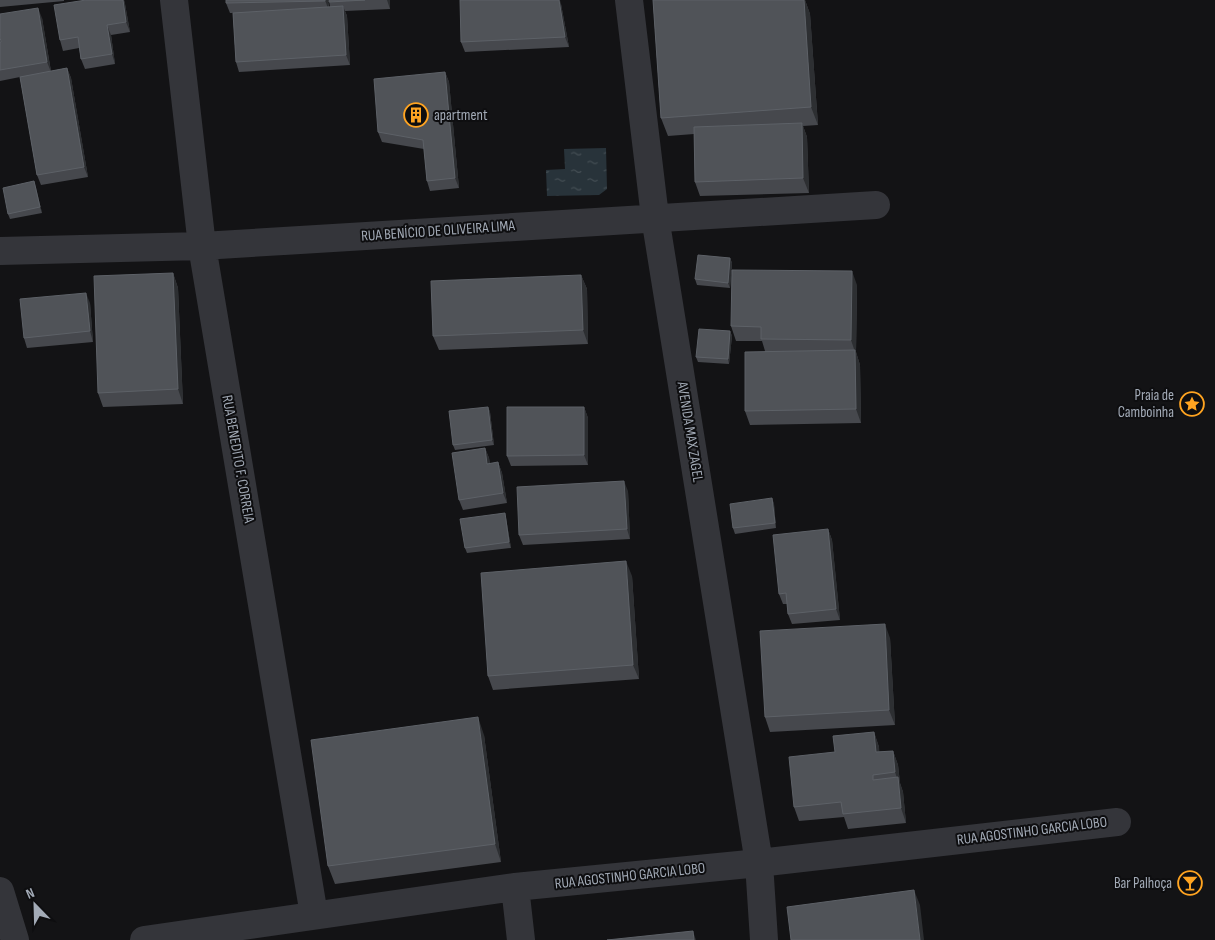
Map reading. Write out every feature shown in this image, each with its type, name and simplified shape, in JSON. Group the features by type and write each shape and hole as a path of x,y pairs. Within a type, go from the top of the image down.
{"street":[{"name":"RUA BENEDITO F. CORREIA","path":"174,0 202,246 314,915"},
{"name":"AVENIDA MAX ZAGEL","path":"629,0 655,217 759,863 764,940"},
{"name":"RUA BENÍCIO DE OLIVEIRA LIMA","path":"0,251 202,246 876,205"},
{"name":"RUA AGOSTINHO GARCIA LOBO","path":"144,940 516,887 759,863 1117,822"},
{"path":"516,887 521,940"},
{"path":"0,891 15,940"}],"water":[{"path":"606,148 607,189 599,195 547,196 546,170 565,169 564,149"}],"building":[{"path":"86,0 123,0 126,22 107,25 112,54 81,59 78,37 60,40 54,5"},
{"path":"226,0 325,0 325,1 226,3"},
{"path":"329,0 365,0 329,2"},
{"path":"460,0 559,0 565,37 461,42"},
{"path":"653,0 804,0 811,107 661,118"},
{"path":"343,6 346,55 236,62 233,13"},
{"path":"38,8 47,62 0,70 0,14"},
{"path":"67,68 84,167 37,175 20,77"},
{"name":"apartment","path":"445,72 455,178 427,181 423,140 378,132 374,79"},
{"path":"802,123 803,178 695,182 694,127"},
{"path":"34,181 40,207 8,214 3,188"},
{"path":"698,255 730,258 728,283 695,279"},
{"path":"732,270 852,271 851,340 761,339 761,327 731,326"},
{"path":"173,273 178,389 98,393 94,276"},
{"path":"581,275 583,330 433,336 431,281"},
{"path":"86,293 90,331 24,338 20,299"},
{"path":"699,329 730,331 728,359 696,357"},
{"path":"855,350 856,409 745,411 745,352"},
{"path":"488,407 492,440 453,445 449,411"},
{"path":"507,407 584,407 584,455 507,456"},
{"path":"485,448 487,464 498,462 503,493 459,500 452,453"},
{"path":"624,481 627,529 519,535 517,487"},
{"path":"772,498 775,523 733,528 730,504"},
{"path":"505,513 509,542 465,548 460,519"},
{"path":"828,529 836,609 788,614 786,593 779,594 773,535"},
{"path":"626,561 633,665 488,676 481,573"},
{"path":"885,624 889,710 765,717 760,631"},
{"path":"478,717 495,844 328,866 311,740"},
{"path":"874,732 876,752 893,751 895,772 873,775 873,780 898,777 901,808 843,814 841,802 794,807 789,757 835,752 833,736"},
{"path":"914,890 920,940 791,940 787,907"},
{"path":"693,931 694,940 607,940"}],"place":[{"name":"apartment","path":"416,115"},
{"name":"Praia de Camboinha","path":"1192,404"},
{"name":"Bar Palhoça","path":"1190,883"}]}
